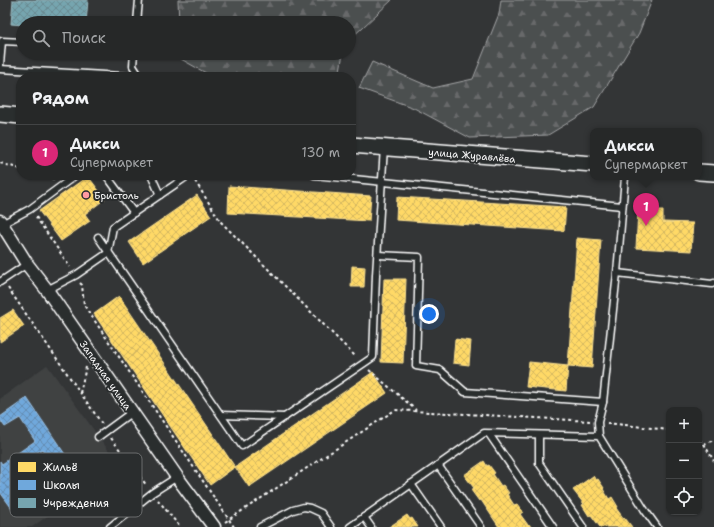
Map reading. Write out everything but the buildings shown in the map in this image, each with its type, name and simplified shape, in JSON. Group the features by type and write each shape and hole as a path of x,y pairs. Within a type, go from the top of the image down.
{"street":[{"path":"0,114 16,116"},
{"name":"улица Журавлёва","path":"356,145 590,164"},
{"path":"702,172 714,173"},
{"name":"Западная улица","path":"1,222 27,264 47,290 177,477 219,525"}],"lane":[{"path":"138,16 139,0"},
{"path":"0,65 2,41 16,42"},
{"path":"133,60 133,66 136,72"},
{"path":"0,69 52,72"},
{"path":"98,237 242,446 373,357 384,147"},
{"path":"356,179 622,206"},
{"path":"1,222 30,208 70,180"},
{"path":"110,180 134,213"},
{"path":"153,180 160,195"},
{"path":"47,290 76,275 108,253 113,227 182,180"},
{"path":"625,180 617,272 603,402 598,422 599,436 644,509 657,527"},
{"path":"378,255 419,257 416,366 440,370 466,392 603,402"},
{"path":"1,280 27,264"},
{"path":"617,272 712,284 714,283"},
{"path":"98,437 132,412"},
{"path":"221,415 285,417"},
{"path":"350,527 484,433 599,436"},
{"path":"489,434 553,527"},
{"path":"539,435 539,463 583,527"},
{"path":"438,465 481,527"},
{"path":"142,501 177,477"},
{"path":"411,484 441,527"},
{"path":"260,527 293,510 304,507 310,508 321,514 331,527"},
{"path":"110,527 122,517"},
{"path":"364,517 371,527"}],"path":[{"path":"0,163 16,168"},
{"path":"56,180 66,183"},
{"path":"195,181 221,222 363,364 417,411"},
{"path":"30,208 76,275 82,286 84,305 234,527"},
{"path":"1,280 122,453"},
{"path":"80,393 90,352"},
{"path":"219,525 230,520 395,410 598,422 666,430"},
{"path":"714,440 704,444 714,462"},
{"path":"142,480 180,527"}],"shaded area":[{"path":"47,365 110,453 10,453 10,517 46,517 32,527 0,527 0,399"}],"green space":[{"path":"178,0 392,0 356,33 356,16 179,16"},
{"path":"501,0 652,0 639,33 594,107 548,135 470,138 414,108 359,88 372,62 433,88 473,79 499,14"},
{"path":"183,60 342,60 340,72 204,72"}],"place":[{"name":"Бристоль","path":"86,195"},
{"name":"Дикси","path":"646,226"}]}
